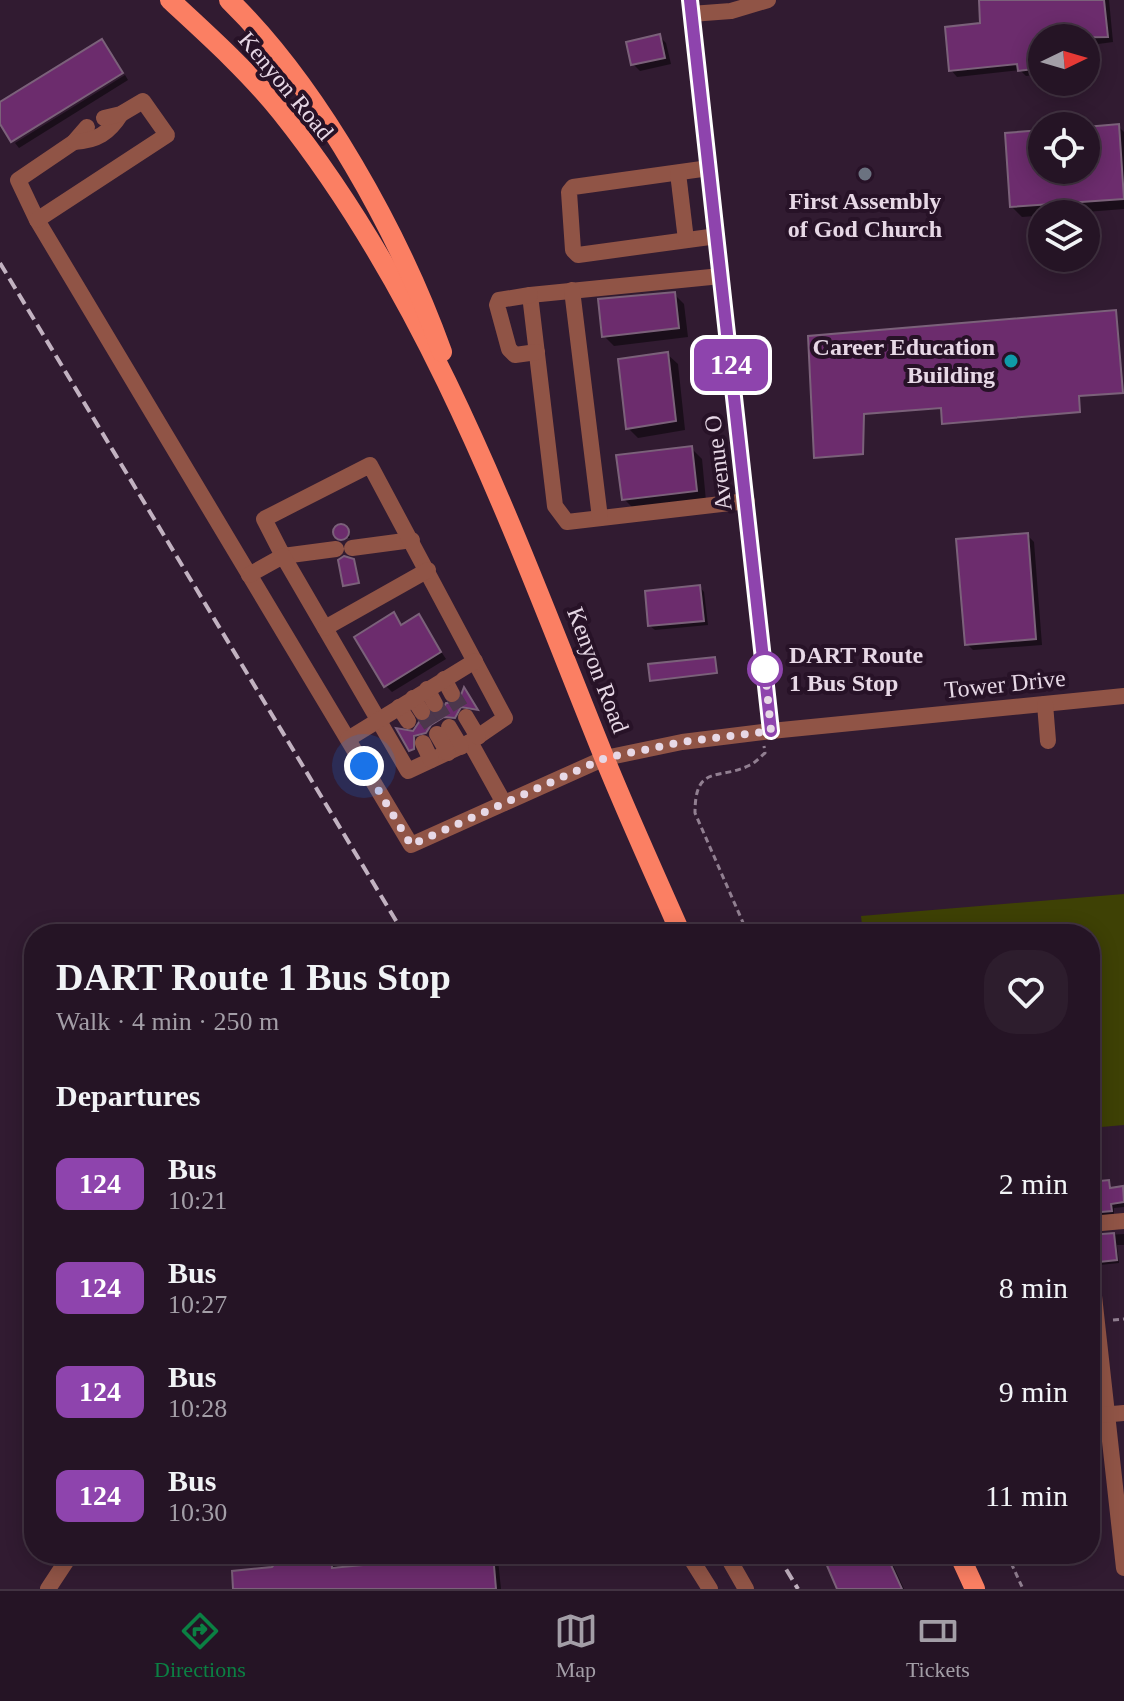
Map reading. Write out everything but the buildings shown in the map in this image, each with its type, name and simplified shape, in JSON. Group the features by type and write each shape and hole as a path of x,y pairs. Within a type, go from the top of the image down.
{"main road":[{"name":"Kenyon Road","path":"170,0 280,110 366,233 467,424 529,562 605,758 677,924"},
{"name":"Kenyon Road","path":"229,0 247,9 343,150 387,224 420,292 467,424"},
{"path":"964,1564 975,1589"}],"street":[{"path":"690,7 731,11 768,0"},
{"name":"Avenue O","path":"690,7 747,501 766,731"},
{"path":"37,220 167,135 143,101 121,114 104,118"},
{"path":"74,142 92,141 111,130 121,114"},
{"path":"87,127 74,142 18,180 37,220 348,739 378,719 418,705 448,687 475,661"},
{"path":"709,168 573,187 569,192 573,250 578,255 717,236"},
{"path":"678,173 686,240"},
{"path":"537,352 515,355 509,349 497,305 499,300 721,276"},
{"path":"572,290 600,518"},
{"path":"530,295 555,506 567,522 747,501"},
{"path":"370,465 412,540 505,718 464,745 408,771 264,519 370,465"},
{"path":"249,575 283,556 412,540"},
{"path":"325,628 428,570"},
{"name":"Tower Drive","path":"348,739 411,845 605,758 682,742 766,731 1124,696"},
{"path":"1045,704 1048,741"},
{"path":"464,745 466,717"},
{"path":"431,760 436,735 464,745 504,803"},
{"path":"1100,1223 1124,1221"},
{"path":"1100,1328 1116,1413 1114,1495 1124,1568"},
{"path":"48,1589 64,1564"},
{"path":"694,1564 710,1589"},
{"path":"732,1564 746,1589"}],"path":[{"path":"744,924 695,813 695,795 700,783 712,774 750,765 765,753 766,731"},
{"path":"1012,1564 1023,1589"}],"shaded area":[{"path":"1124,894 1124,1125 1100,1127 1100,924 862,924 861,916"}],"tunnel":[{"path":"452,694 466,717"},
{"path":"435,704 449,727"},
{"path":"422,712 437,734"}],"railway":[{"path":"0,263 398,924"},
{"path":"783,1564 798,1589"}],"bus line":[{"name":"124","path":"690,0 771,731"}],"place":[{"name":"First Assembly of God Church","path":"865,174"},
{"name":"Career Education Building","path":"1011,361"},
{"name":"DART Route 1 Bus Stop","path":"765,669"}],"route":[{"path":"364,766 411,845 605,758 682,742 771,731 765,669"}]}
